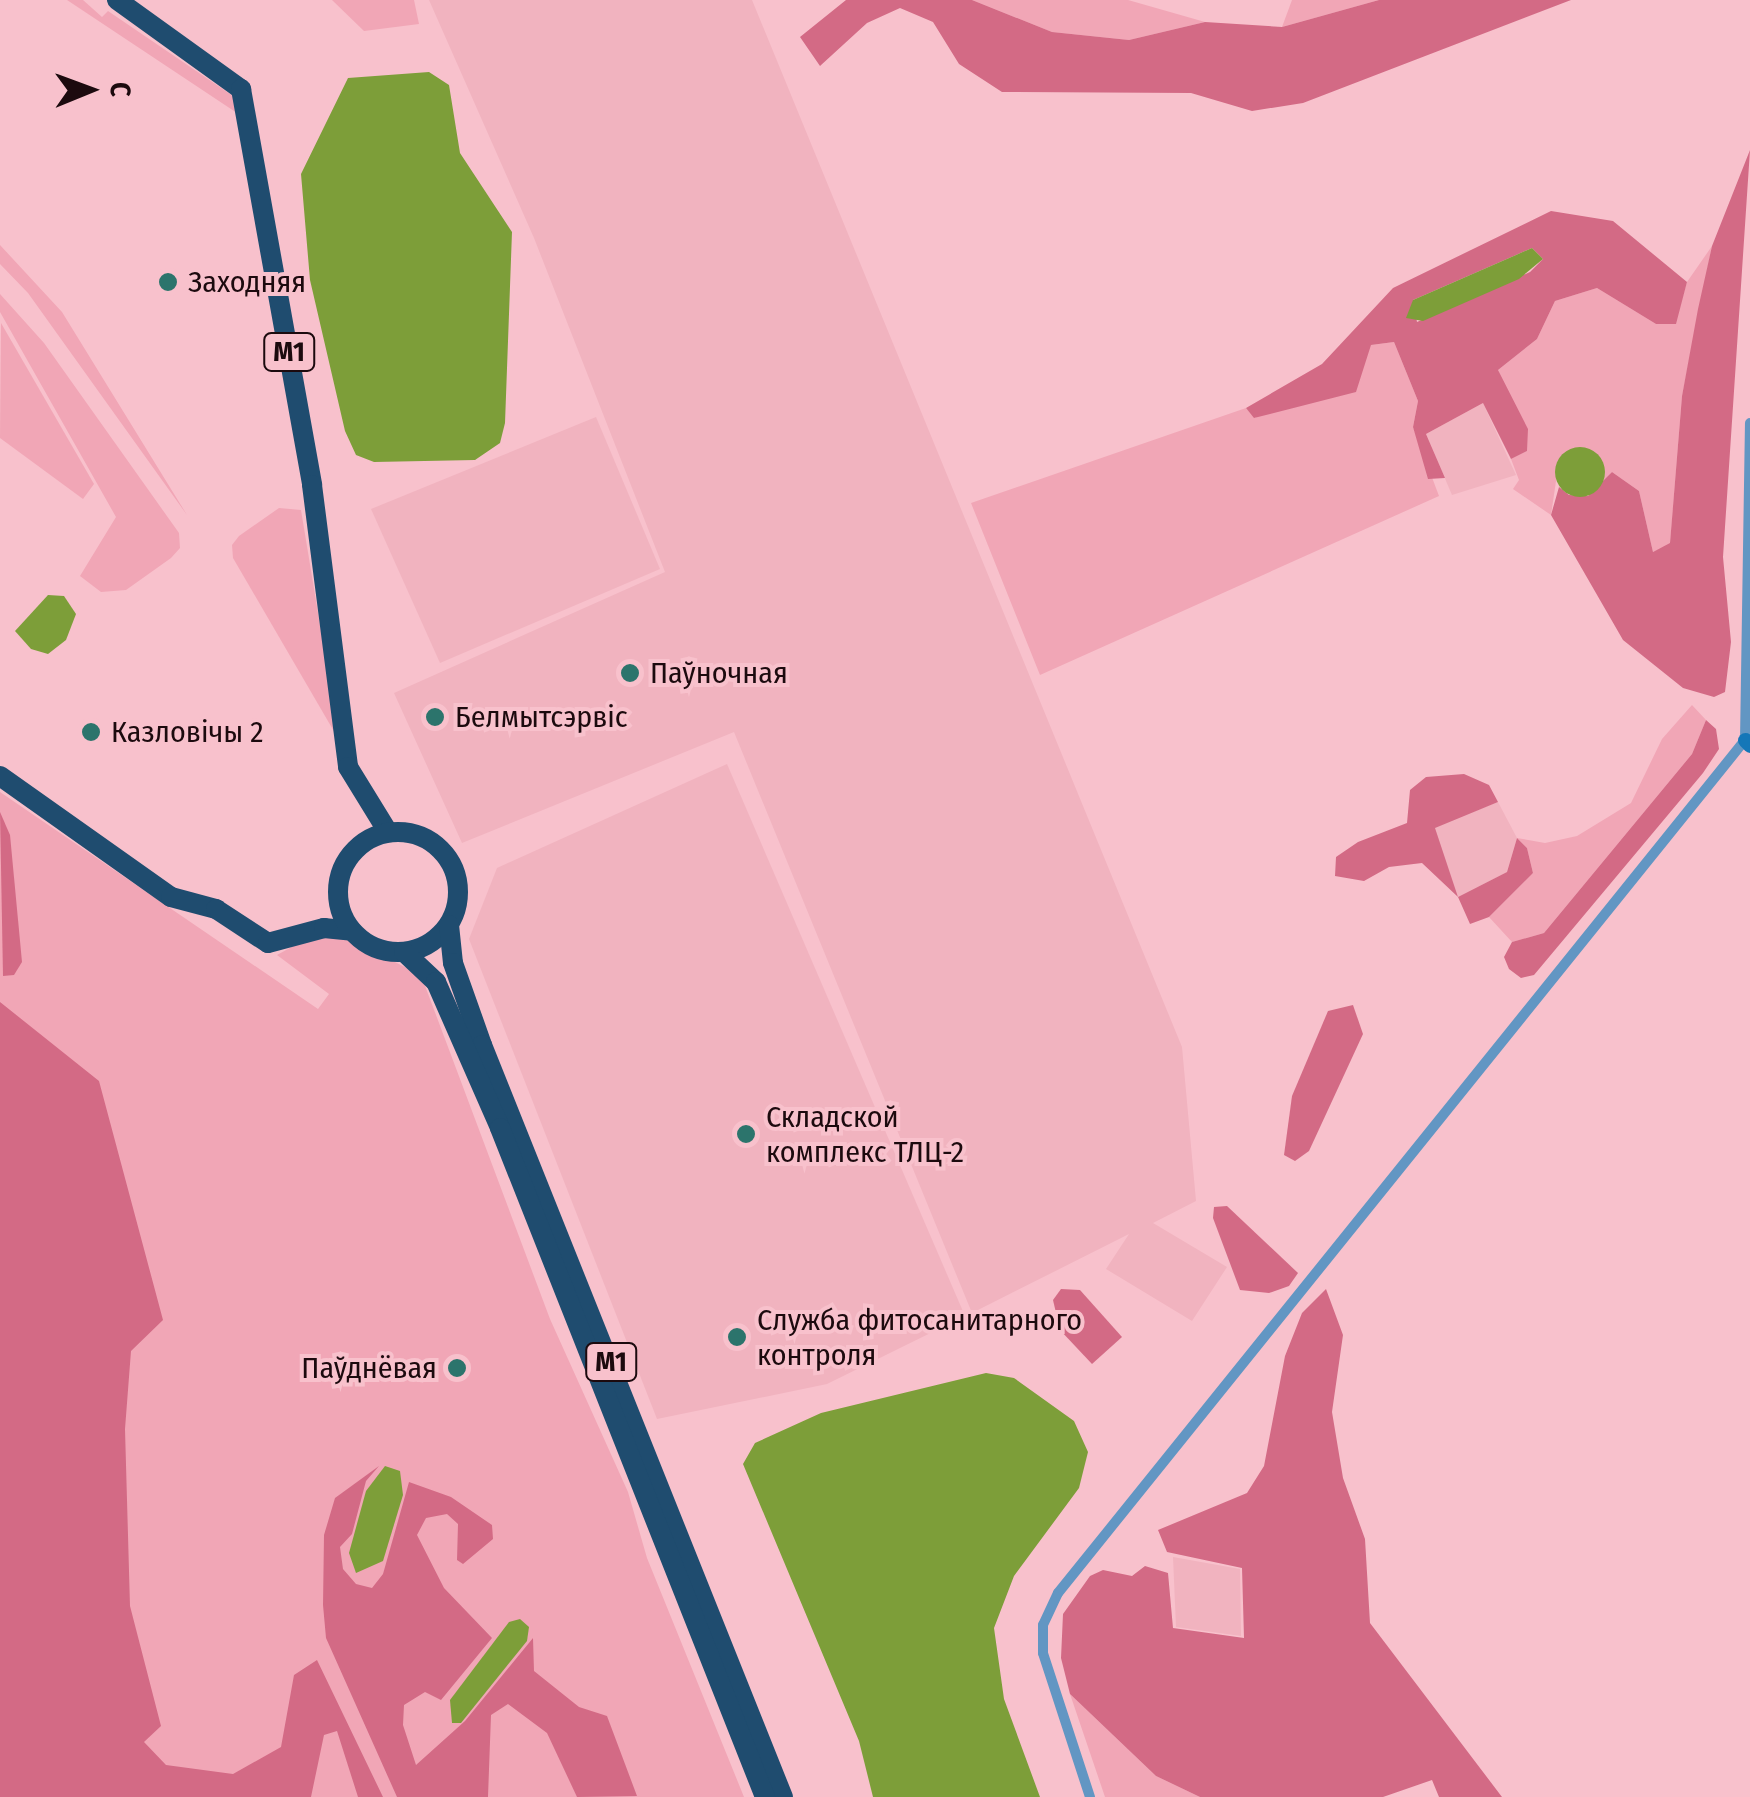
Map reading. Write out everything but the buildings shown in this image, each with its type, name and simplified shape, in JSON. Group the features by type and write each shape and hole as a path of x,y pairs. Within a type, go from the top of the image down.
{"highway":[{"name":"М1","path":"117,0 241,89 312,485 348,767 388,832 420,836 447,856 459,890 449,925 453,962 482,1045 783,1797"},
{"name":"М1","path":"0,776 172,898 216,909 268,943 324,928 352,931 380,951 404,952 436,982 500,1128 765,1797"},
{"path":"352,931 339,905 341,873 358,846 388,832"},
{"path":"404,952 431,944 449,925"}],"street":[{"path":"1090,1797 1043,1652 1043,1625 1058,1593 1748,743 1750,423"}],"shaded area":[{"path":"67,0 83,0 102,17 108,11 233,96 237,113"},
{"path":"332,0 414,0 419,24 364,31"},
{"path":"429,0 752,0 1182,1047 1196,1201 1153,1223 1227,1267 1192,1321 1106,1269 1129,1234 972,1313 734,732 462,843 394,693 665,572 534,238"},
{"path":"846,0 972,0 1052,32 1129,40 1205,22 1282,27 1379,0 1571,0 1303,103 1252,111 1191,93 1002,92 959,64 933,22 900,8 867,23 820,66 800,37"},
{"path":"972,0 1128,0 1205,22 1129,40 1052,32"},
{"path":"1292,0 1379,0 1282,27"},
{"path":"429,72 449,85 460,153 512,232 505,423 500,443 475,460 374,462 356,455 345,431 310,280 301,174 348,78"},
{"path":"1750,150 1723,557 1731,642 1725,692 1714,697 1683,688 1623,640 1551,515 1559,487 1569,495 1588,496 1612,472 1639,491 1653,552 1670,543 1682,396 1698,309 1712,246"},
{"path":"1551,211 1613,221 1687,282 1676,324 1656,324 1597,288 1555,301 1537,339 1498,370 1528,429 1527,451 1511,459 1483,403 1426,434 1445,478 1428,479 1413,427 1418,401 1394,342 1371,345 1356,392 1254,418 1246,408 1322,364 1393,288","holes":["1532,248 1543,259 1530,272 1417,322 1413,300"]},
{"path":"0,245 62,312 187,515 28,293 0,264"},
{"path":"1712,246 1682,396 1670,544 1653,552 1639,491 1612,472 1602,483 1604,472 1559,461 1551,515 1513,489 1519,480 1511,459 1527,451 1498,370 1537,339 1555,301 1597,288 1656,324 1675,323 1687,282"},
{"path":"1532,248 1543,259 1519,279 1423,321 1406,318 1413,300"},
{"path":"0,294 44,343 179,533 180,548 171,558 126,590 101,592 80,576 116,517 0,312"},
{"path":"1,323 94,484 83,499 0,438"},
{"path":"1394,342 1418,401 1413,427 1439,496 1040,675 971,503 1246,408 1255,418 1371,345"},
{"path":"1483,403 1516,475 1452,495 1426,434"},
{"path":"596,417 660,569 440,663 371,509"},
{"path":"1580,447 1598,454 1605,472 1598,490 1580,497 1562,490 1555,472 1562,454"},
{"path":"279,508 301,510 339,740 233,558 232,545 239,536"},
{"path":"48,595 64,596 76,614 66,640 48,654 31,649 15,631"},
{"path":"1692,705 1706,720 1692,754 1544,933 1512,942 1489,917 1533,873 1527,848 1517,838 1545,843 1577,836 1631,803 1662,739"},
{"path":"1706,720 1716,729 1719,749 1703,773 1534,975 1521,978 1509,969 1504,957 1512,942 1544,933 1692,754"},
{"path":"727,764 965,1316 827,1384 657,1419 469,939 497,868"},
{"path":"1464,774 1489,785 1498,802 1435,828 1458,897 1422,863 1389,867 1364,881 1335,876 1336,857 1358,842 1407,823 1410,790 1426,777"},
{"path":"0,792 318,1009 329,994 277,955 308,938 342,936 409,969 424,983 550,1319 628,1492 647,1558 744,1797 0,1797"},
{"path":"1498,802 1517,838 1507,872 1458,897 1434,827"},
{"path":"0,812 10,835 22,962 14,975 3,976"},
{"path":"1517,838 1527,848 1533,873 1489,917 1470,924 1458,897 1507,872"},
{"path":"0,1002 99,1081 163,1320 131,1351 125,1429 130,1606 161,1726 144,1742 166,1765 233,1774 281,1747 294,1675 317,1660 383,1797 358,1797 337,1731 324,1735 311,1797 0,1797"},
{"path":"1353,1005 1363,1034 1309,1151 1295,1161 1284,1155 1292,1096 1328,1011"},
{"path":"1227,1206 1298,1273 1289,1286 1269,1293 1240,1290 1213,1218 1214,1207"},
{"path":"1061,1289 1080,1290 1122,1337 1092,1364 1060,1330 1053,1300"},
{"path":"1326,1289 1343,1335 1332,1412 1343,1478 1365,1539 1370,1623 1502,1797 1439,1797 1432,1780 1383,1797 1200,1797 1156,1776 1070,1694 1061,1658 1063,1614 1090,1576 1103,1570 1132,1576 1145,1566 1168,1573 1173,1628 1244,1638 1242,1568 1167,1552 1158,1530 1247,1493 1264,1466 1285,1356 1302,1313"},
{"path":"986,1373 1014,1378 1074,1421 1088,1452 1079,1488 1014,1576 994,1628 1004,1699 1040,1797 873,1797 859,1741 743,1464 755,1443 821,1413"},
{"path":"379,1466 366,1481 352,1534 340,1547 343,1569 356,1584 372,1588 383,1574 409,1482 451,1497 492,1525 493,1539 463,1564 457,1560 458,1524 447,1514 426,1518 417,1535 444,1588 492,1638 441,1700 425,1692 404,1705 403,1725 416,1765 465,1721 533,1638 534,1671 579,1707 607,1716 637,1796 577,1797 547,1733 508,1704 491,1715 488,1797 397,1797 326,1638 323,1605 324,1535 335,1498"},
{"path":"385,1466 400,1471 403,1495 383,1561 356,1573 349,1553 366,1491"},
{"path":"1173,1557 1240,1569 1241,1636 1176,1627"},
{"path":"520,1619 529,1627 527,1641 461,1723 452,1723 450,1700 509,1622"},
{"path":"1070,1694 1156,1776 1200,1797 1105,1797"}],"place":[{"name":"Заходняя","path":"168,282"},
{"name":"Паўночная","path":"630,673"},
{"name":"Белмытсэрвіс","path":"435,717"},
{"name":"Казловічы 2","path":"91,732"},
{"name":"Складской комплекс ТЛЦ-2","path":"746,1134"},
{"name":"Служба фитосанитарного контроля","path":"737,1337"},
{"name":"Паўднёвая","path":"457,1368"}]}
